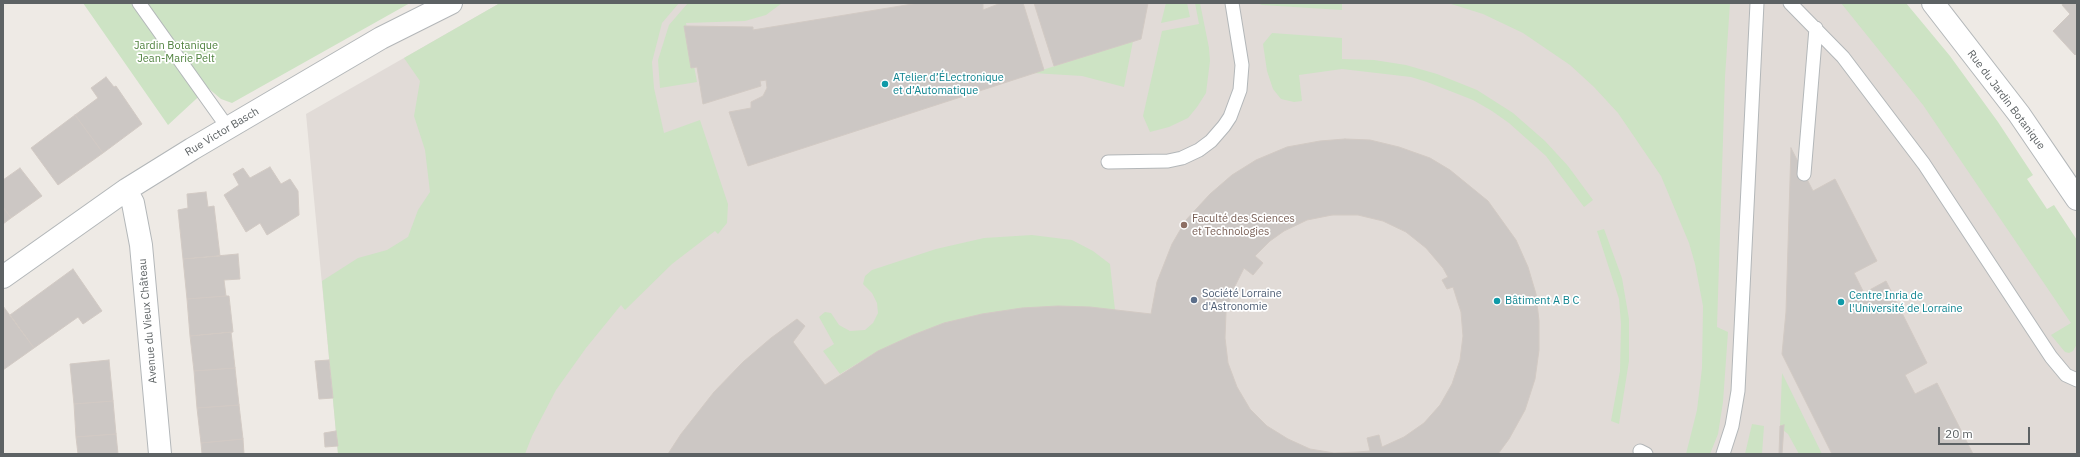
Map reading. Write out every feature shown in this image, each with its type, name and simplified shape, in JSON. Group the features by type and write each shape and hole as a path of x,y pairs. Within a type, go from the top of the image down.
{"street":[{"name":"Rue Victor Basch","path":"3,277 126,190 381,38 451,3"},
{"name":"Rue du Jardin Botanique","path":"1933,3 2019,114 2077,199"},
{"name":"Avenue du Vieux Château","path":"126,190 133,204 141,245 160,454"}],"lane":[{"path":"140,3 228,128"},
{"path":"1108,162 1168,161 1182,158 1199,150 1211,141 1224,126 1230,117 1240,90 1241,72 1232,3"},
{"path":"1723,454 1732,426 1738,391 1757,3"},
{"path":"1790,3 1843,57 1924,164 2051,357 2066,375 2077,380"},
{"path":"1804,174 1816,28"}],"shaded area":[{"name":"Faculté des Sciences et Technologies","path":"500,3 1896,3 2077,264 2077,454 338,454 306,114"}],"green space":[{"name":"Jardin Botanique Jean-Marie Pelt","path":"83,3 410,3 232,103 221,99 208,88 168,125"},
{"path":"500,3 679,3 662,23 652,62 654,88 664,133 700,120 728,204 727,223 718,234 715,231 672,264 625,310 621,305 586,348 556,390 532,436 525,454 338,454 322,281 358,258 387,250 408,237 418,210 430,192 425,150 414,116 420,81 404,58"},
{"path":"688,3 782,3 766,15 745,21 686,23 697,82 660,88 658,60 669,25"},
{"path":"1166,3 1187,3 1190,17 1161,23"},
{"path":"1195,3 1200,3 1209,48 1210,61 1206,93 1188,118 1169,127 1150,132 1143,116 1162,31 1199,24"},
{"path":"1257,3 1342,3 1342,10 1262,5"},
{"path":"1448,3 1730,3 1725,77 1717,327 1728,332 1723,402 1718,434 1710,454 1686,454 1697,410 1702,368 1703,306 1695,264 1689,243 1661,176 1618,113 1594,87 1570,65 1523,33 1483,14"},
{"path":"1841,3 1906,3 1950,56 1998,122 2033,175 2027,179 2047,209 2054,205 2077,240 2077,344 2073,351 2069,353 2065,352 2051,335 2071,323 1923,105"},
{"path":"1272,33 1342,38 1342,59 1374,60 1406,65 1437,74 1477,90 1513,113 1545,141 1568,166 1593,200 1584,207 1546,156 1509,123 1473,100 1427,82 1411,77 1342,69 1299,75 1302,101 1294,102 1281,99 1273,89 1267,71 1263,44"},
{"path":"1133,41 1124,87 1082,76 1033,73"},
{"path":"1604,229 1622,278 1629,319 1629,361 1619,424 1611,421 1620,371 1621,324 1619,299 1597,231"},
{"path":"1032,235 1072,240 1093,251 1110,264 1115,310 1058,306 1022,308 982,314 944,323 913,335 878,351 840,374 823,351 834,344 819,317 825,312 831,313 839,325 850,331 865,330 873,323 878,313 877,303 872,293 863,284 865,276 872,270 936,249 984,238"},
{"path":"1782,373 1822,454 1799,454 1788,434 1783,430 1784,425 1780,426"},
{"path":"1752,424 1764,426 1762,454 1745,454"}],"building":[{"name":"ATelier d’ÉLectronique et d’Automatique","path":"919,3 983,3 983,10 1001,3 1023,3 1044,70 748,166 729,112 751,108 751,102 763,96 767,88 766,80 760,81 761,86 703,104 697,67 691,68 684,26 753,27 753,30"},
{"path":"1034,3 1148,3 1141,39 1054,66"},
{"path":"2063,3 2077,3 2077,53 2075,55 2053,31 2070,14 2062,5"},
{"path":"106,77 114,87 116,86 142,124 103,153 75,115 98,98 91,88"},
{"path":"75,115 103,153 58,185 31,148"},
{"name":"Bâtiment A B C","path":"1345,139 1370,140 1399,147 1430,158 1450,170 1488,201 1516,240 1528,267 1536,294 1539,321 1539,350 1535,379 1525,410 1509,439 1498,454 668,454 681,434 714,392 743,362 771,338 797,319 805,326 793,342 825,385 878,351 913,335 944,323 982,314 1022,308 1058,306 1090,307 1151,314 1157,282 1172,244 1186,220 1210,194 1232,175 1256,160 1287,147 1320,141","holes":["1332,215 1358,215 1383,221 1406,232 1426,248 1443,268 1448,277 1442,280 1447,289 1453,287 1461,312 1463,336 1460,360 1452,384 1440,405 1424,423 1404,437 1382,447 1379,435 1367,438 1370,451 1334,453 1310,449 1288,439 1267,426 1250,409 1237,387 1228,363 1225,338 1226,312 1234,288 1244,268 1253,275 1263,263 1255,256 1270,241 1284,231 1307,220"]},
{"name":"Centre Inria de l'Université de Lorraine","path":"1791,148 1813,191 1835,179 1877,261 1854,273 1864,293 1886,281 1927,363 1905,375 1915,394 1937,383 1973,454 1832,454 1782,354 1786,312"},
{"path":"270,167 281,184 290,179 298,191 299,215 267,235 260,223 246,232 224,195 239,185 233,174 243,168 250,178"},
{"path":"20,168 42,196 11,218 3,207 3,180"},
{"path":"206,192 208,207 214,206 220,256 183,259 178,210 188,208 187,194"},
{"path":"3,207 11,218 3,224"},
{"path":"238,254 240,279 224,280 226,296 187,299 183,259"},
{"path":"73,269 102,311 83,324 78,317 34,348 10,315"},
{"path":"229,296 233,332 190,336 187,299"},
{"path":"3,306 34,348 3,370"},
{"path":"231,332 235,368 194,371 190,336"},
{"path":"109,360 113,401 74,404 70,364"},
{"path":"329,360 333,398 319,399 315,361"},
{"path":"235,368 239,405 197,408 194,371"},
{"path":"113,401 116,434 76,437 74,404"},
{"path":"239,405 243,439 201,443 197,408"},
{"path":"1784,425 1782,454 1779,454 1780,426"},
{"path":"336,431 338,446 325,447 324,433"},
{"path":"116,434 118,454 78,454 76,437"},
{"path":"243,439 244,454 202,454 201,443"}],"place":[{"name":"ATelier d’ÉLectronique et d’Automatique","path":"885,84"},
{"name":"Faculté des Sciences et Technologies","path":"1184,225"},
{"name":"Société Lorraine d'Astronomie","path":"1194,300"},
{"name":"Bâtiment A B C","path":"1497,301"},
{"name":"Centre Inria de l'Université de Lorraine","path":"1841,302"}]}
